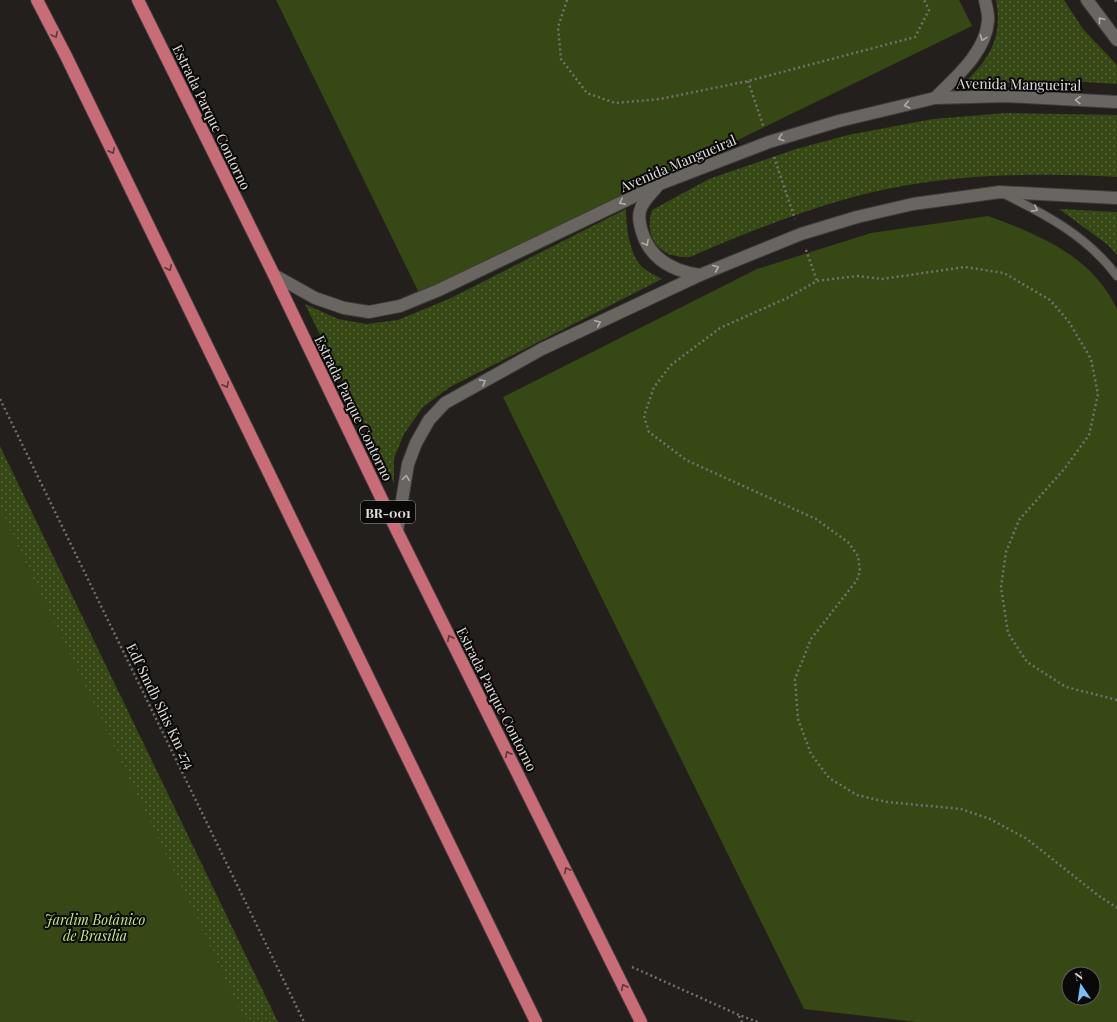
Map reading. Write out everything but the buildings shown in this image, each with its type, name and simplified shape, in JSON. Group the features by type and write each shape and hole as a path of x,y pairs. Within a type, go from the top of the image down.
{"highway":[{"path":"36,0 66,56 536,1022"},
{"name":"Estrada Parque Contorno","path":"138,0 274,275 396,530 610,956 641,1022"}],"street":[{"path":"935,98 968,67 982,42 988,21 985,0"},
{"path":"1087,0 1117,40"},
{"name":"Avenida Mangueiral","path":"274,275 315,298 344,308 369,312 400,306 440,290 660,184 769,142 839,121 935,98 1006,96 1117,102"},
{"path":"660,184 640,209 639,218 644,238 651,251 659,260 684,273 700,274"},
{"path":"396,530 408,464 416,443 429,420 445,403 542,349 700,274 801,234 857,217 913,204 1000,192 1117,198"}],"lane":[{"path":"1000,192 1057,222 1105,261 1117,276"}],"path":[{"path":"567,0 558,27 561,59 588,93 615,103 653,100 748,81 915,37 929,10 924,0"},
{"path":"748,81 818,281"},
{"path":"1117,700 1066,687 1027,662 1008,633 1001,587 1006,552 1019,520 1065,468 1089,436 1098,394 1090,359 1069,322 1050,300 1004,273 964,267 882,279 857,276 818,281 787,298 720,328 671,365 654,387 644,416 649,432 686,460 816,519 849,543 858,556 860,571 857,580 811,639 796,679 798,719 811,754 830,778 857,795 887,802 961,809 990,819 1027,839 1099,896 1117,908"},
{"name":"Edf Smdb Shis Km 274","path":"0,399 304,1022"},
{"path":"610,956 739,1015 758,1022"},
{"path":"739,1015 742,1022"}],"green space":[{"path":"276,0 959,0 972,26 420,295"},
{"path":"996,0 1064,0 1083,29 1117,65 1117,84 1039,82 961,86 979,67 992,48 998,14"},
{"path":"1006,113 1117,115 1117,177 1083,175 1015,175 913,184 846,199 806,211 690,257 671,255 663,251 652,238 650,220 652,210 709,179 796,149 848,135 933,119"},
{"path":"626,209 629,239 637,260 645,270 662,279 450,387 423,407 404,434 394,458 394,483 305,304 338,319 366,324 398,320 451,298"},
{"path":"1059,209 1117,212 1117,255 1108,245"},
{"path":"988,216 1027,231 1063,250 1079,261 1094,275 1117,309 1117,1022 917,1022 804,1009 503,397 757,269 871,233"},
{"name":"Jardim Botânico de Brasília","path":"0,446 278,1022 0,1022"},
{"name":"Jardim Botânico de Brasília","path":"0,509 246,1022 0,1022"}]}
